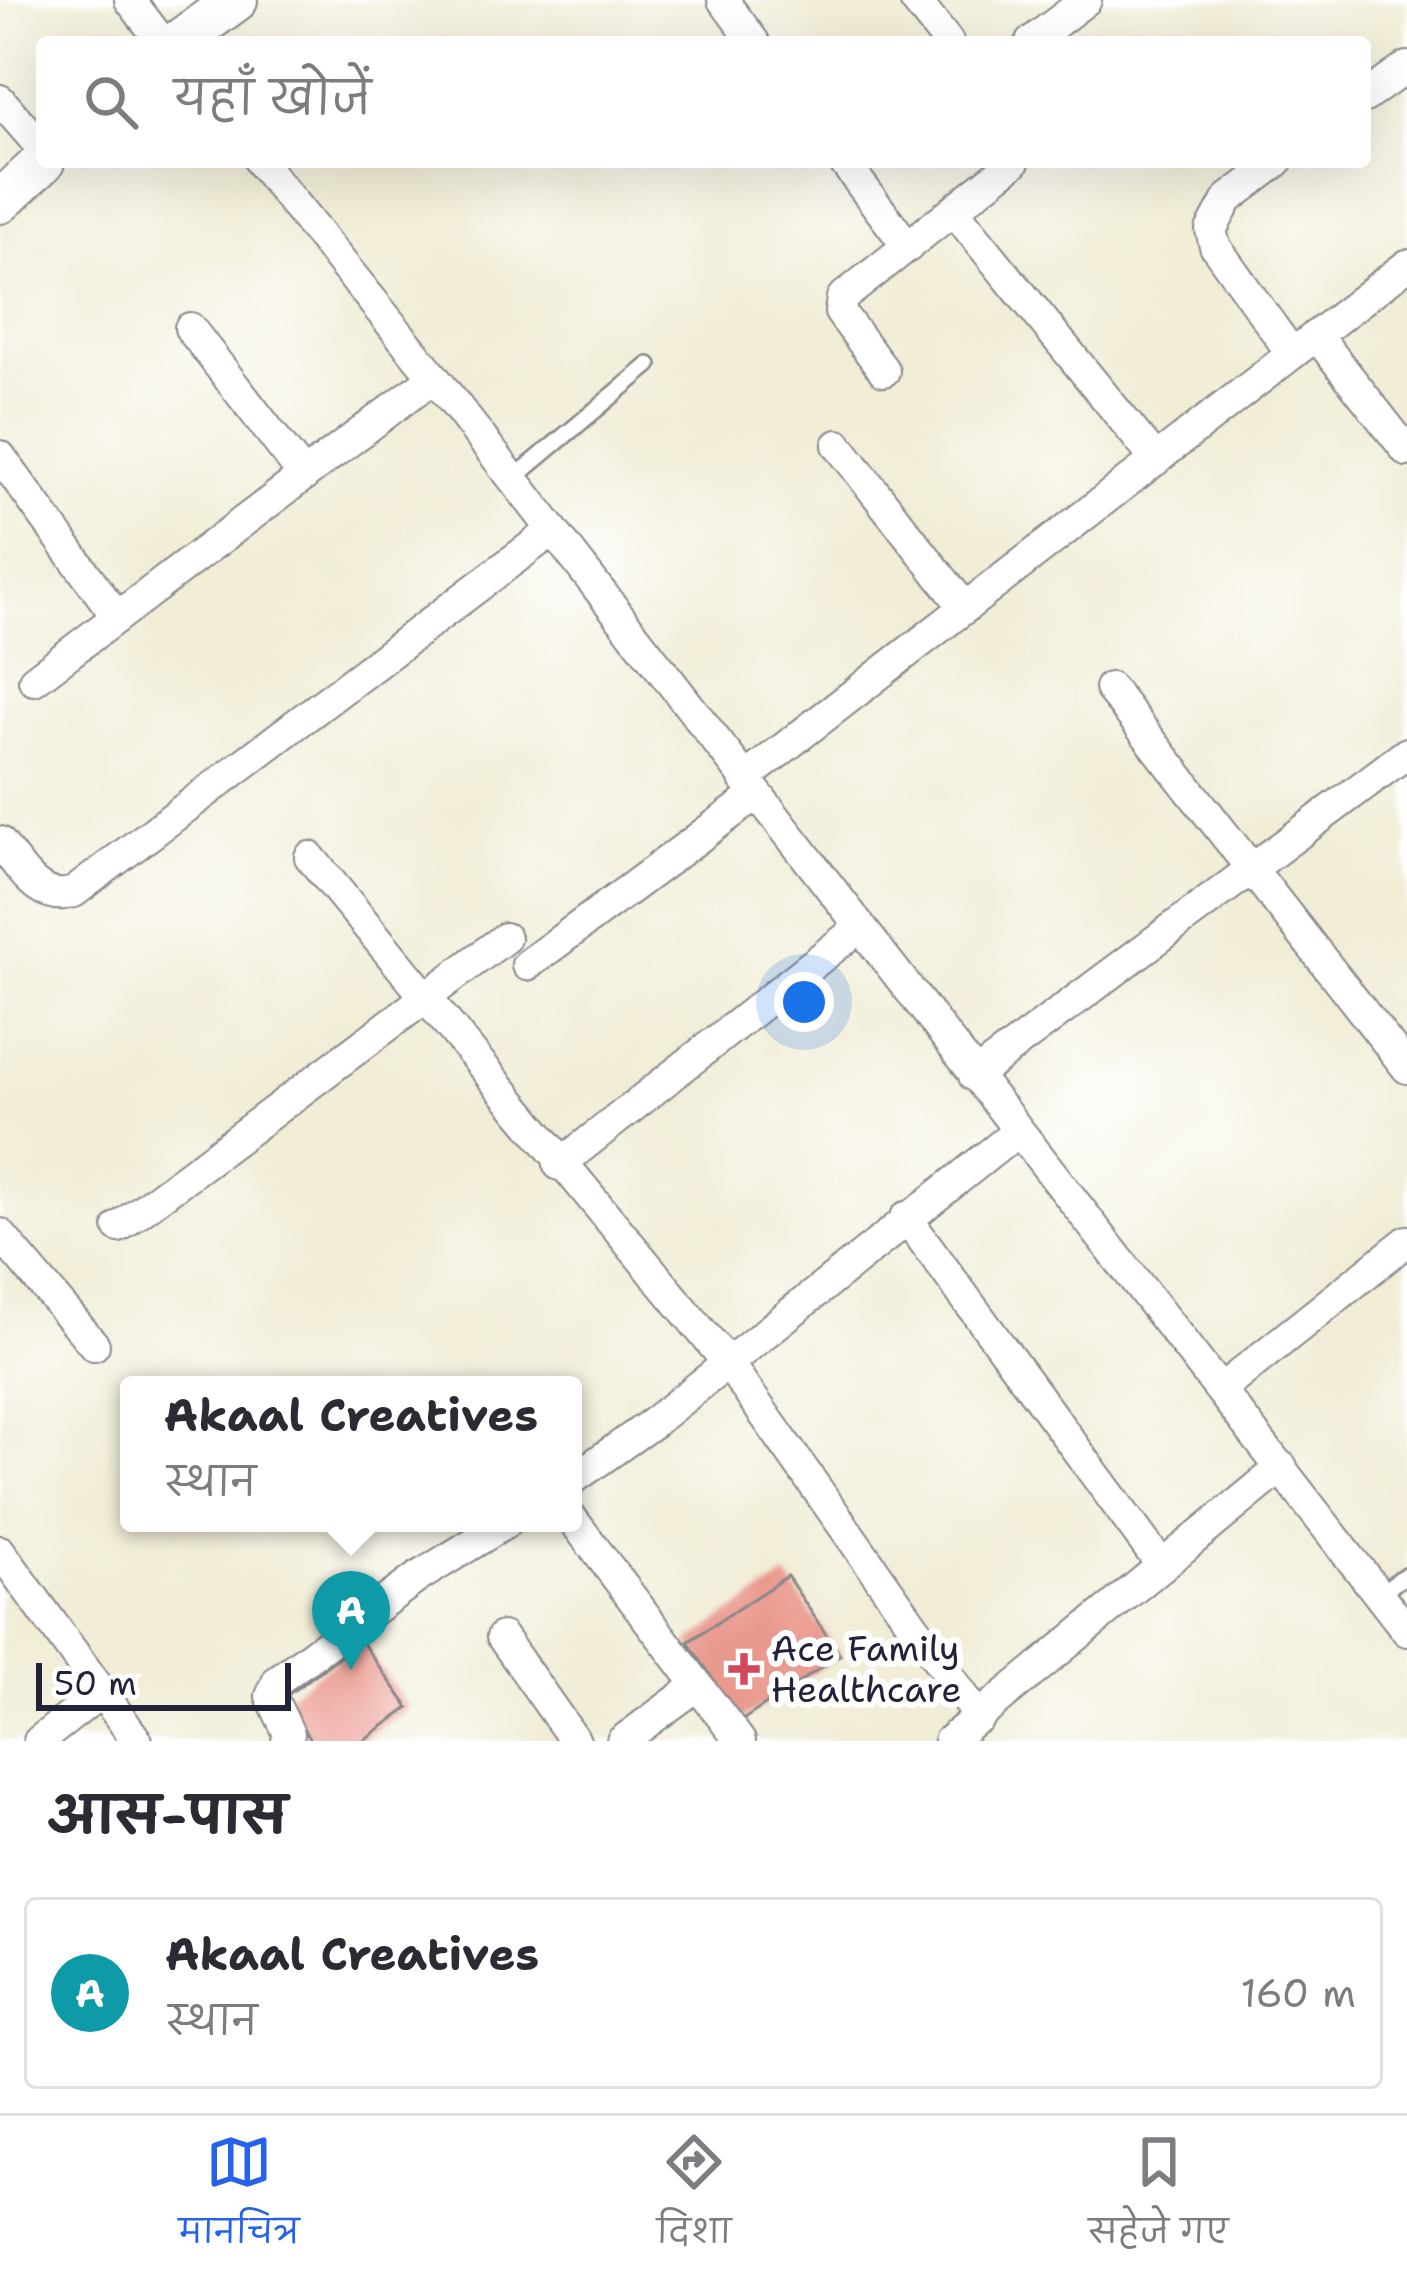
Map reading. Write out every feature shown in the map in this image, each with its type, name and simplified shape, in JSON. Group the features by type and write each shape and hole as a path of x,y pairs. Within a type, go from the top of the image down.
{"street":[{"path":"130,0 158,36"},
{"path":"186,36 236,0"},
{"path":"723,0 750,36"},
{"path":"915,0 943,36"},
{"path":"1038,36 1087,0"},
{"path":"1371,94 1406,70"},
{"path":"0,100 36,141"},
{"path":"0,202 37,168"},
{"path":"265,168 434,377 1407,1631"},
{"path":"849,168 908,247"},
{"path":"884,371 840,312 842,298 1007,168"},
{"path":"1269,168 1228,199 1211,230 1215,246 1407,451"},
{"path":"955,212 1156,460"},
{"path":"527,965 964,608 1407,265"},
{"path":"190,328 304,476"},
{"path":"34,680 434,377"},
{"path":"838,445 964,608"},
{"path":"0,456 117,617"},
{"path":"0,842 44,892 59,898 74,892 553,530"},
{"path":"1110,688 1407,1069"},
{"path":"974,1076 1407,753"},
{"path":"310,857 420,997 727,1362 979,1718"},
{"path":"559,1165 860,927"},
{"path":"119,1227 420,997 505,938"},
{"path":"582,1472 1017,1132"},
{"path":"906,1217 1162,1566"},
{"path":"0,1234 94,1345"},
{"path":"1220,1390 1407,1241"},
{"path":"949,1741 1282,1467"},
{"path":"287,1741 289,1733 271,1696 278,1680 418,1577 491,1532"},
{"path":"582,1532 740,1741"},
{"path":"0,1551 137,1741"},
{"path":"502,1637 575,1741"},
{"path":"622,1741 698,1684"},
{"path":"39,1741 100,1693"}],"lane":[{"path":"513,479 649,364"},
{"path":"1379,1594 1407,1574"}],"building":[{"path":"787,1576 840,1655 741,1721 688,1642"},
{"path":"361,1641 409,1708 362,1741 312,1741 282,1699"}],"place":[{"name":"Ace Family Healthcare","path":"744,1669"},
{"name":"Akaal Creatives","path":"351,1670"}]}
